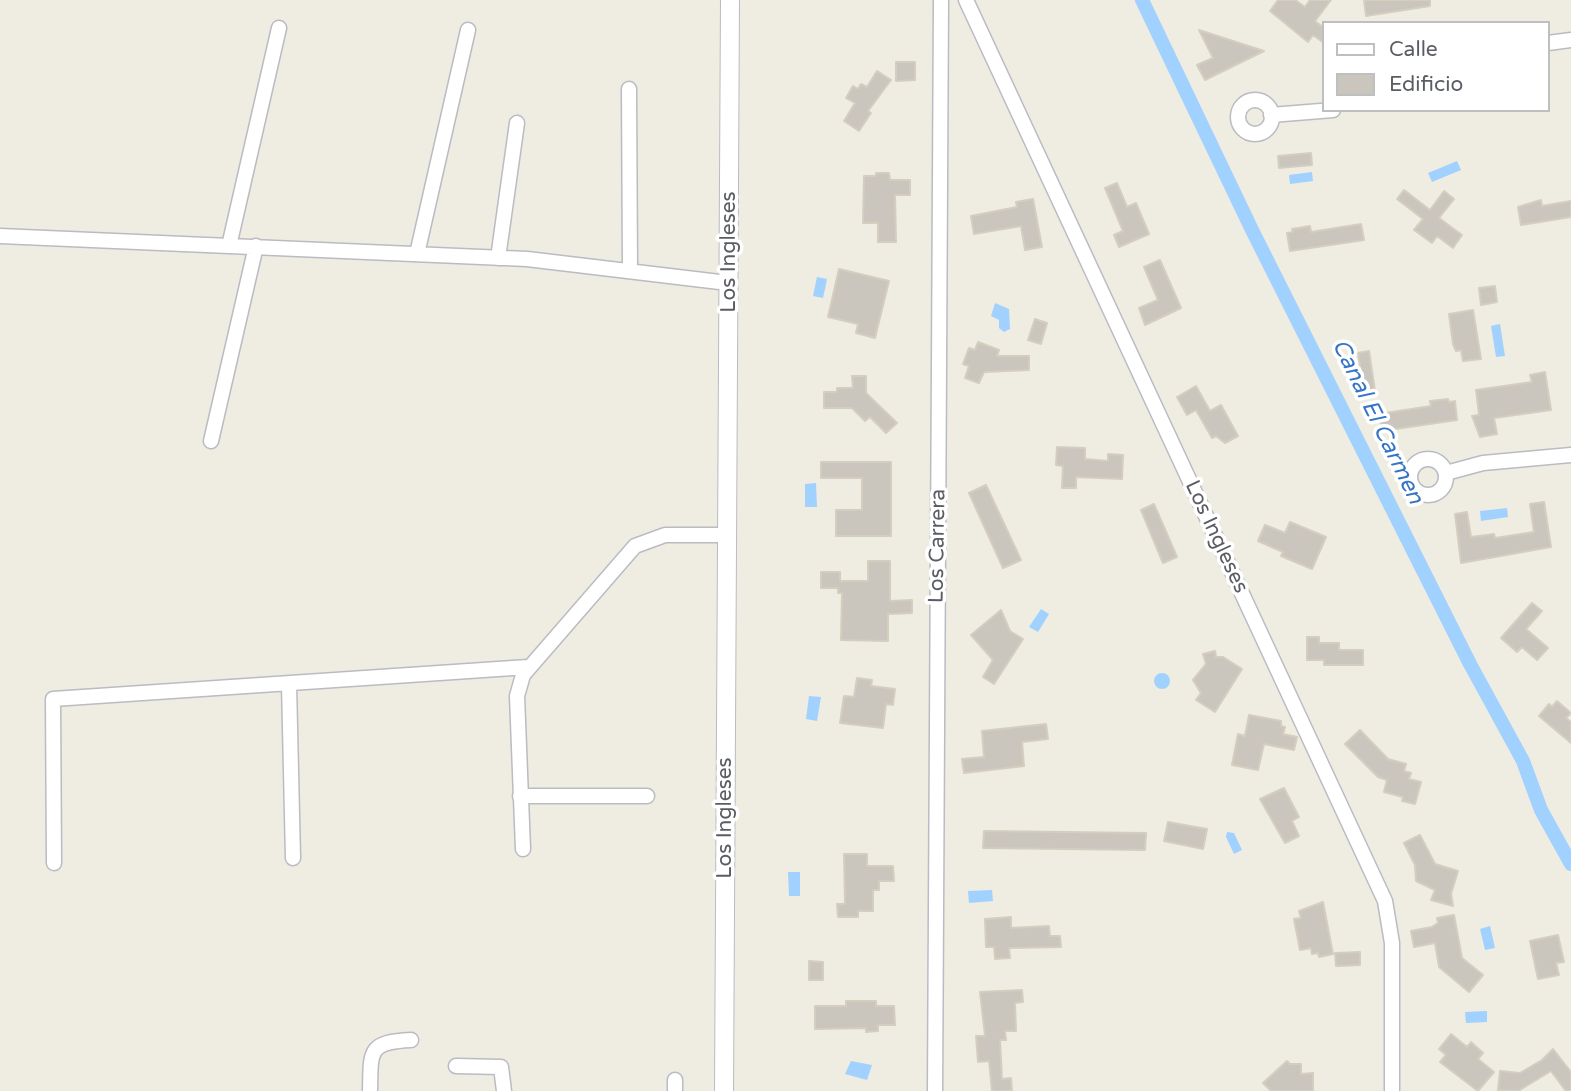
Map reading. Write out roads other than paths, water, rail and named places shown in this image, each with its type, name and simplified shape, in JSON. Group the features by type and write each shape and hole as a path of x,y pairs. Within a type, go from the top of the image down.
{"street":[{"name":"Los Ingleses","path":"724,1091 730,0"},
{"name":"Los Carrera","path":"935,1091 941,0"},
{"name":"Los Ingleses","path":"966,0 1385,901 1391,928 1392,1091"},
{"path":"229,246 279,28"},
{"path":"417,254 468,30"},
{"path":"1550,43 1571,41"},
{"path":"629,89 630,271"},
{"path":"1271,115 1322,111"},
{"path":"498,257 517,123"},
{"path":"0,236 498,257 729,283"},
{"path":"211,441 256,246"},
{"path":"1446,473 1483,463 1571,455"},
{"path":"523,849 517,696 519,682 528,667 635,546 665,535 727,535"},
{"path":"54,863 53,699 528,667"},
{"path":"289,684 293,858"},
{"path":"520,796 647,796"},
{"path":"370,1091 372,1051 386,1042 411,1040"},
{"path":"456,1066 501,1067 504,1091"}],"water":[{"path":"1457,161 1461,170 1432,182 1428,173"},
{"path":"1312,172 1313,181 1290,184 1289,175"},
{"path":"817,277 827,279 823,298 813,296"},
{"path":"995,303 1009,309 1010,329 1004,332 999,328 999,320 991,316"},
{"path":"1500,324 1505,356 1496,357 1491,326"},
{"path":"816,483 817,507 805,507 805,484"},
{"path":"1507,508 1508,517 1481,521 1480,511"},
{"path":"1041,609 1049,614 1038,632 1029,627"},
{"path":"1162,673 1168,675 1168,687 1162,689 1156,687 1154,681 1156,675"},
{"path":"809,696 821,697 817,721 806,719"},
{"path":"1227,832 1234,833 1242,850 1234,854 1226,837"},
{"path":"788,872 800,872 800,896 789,896"},
{"path":"992,890 993,901 969,903 968,891"},
{"path":"1490,926 1495,948 1485,950 1480,929"},
{"path":"1487,1011 1487,1022 1466,1023 1465,1012"},
{"path":"851,1061 872,1065 867,1080 845,1074"}],"waterway":[{"name":"Canal El Carmen","path":"1142,0 1252,230 1470,664 1523,761 1541,810 1571,864"}]}
